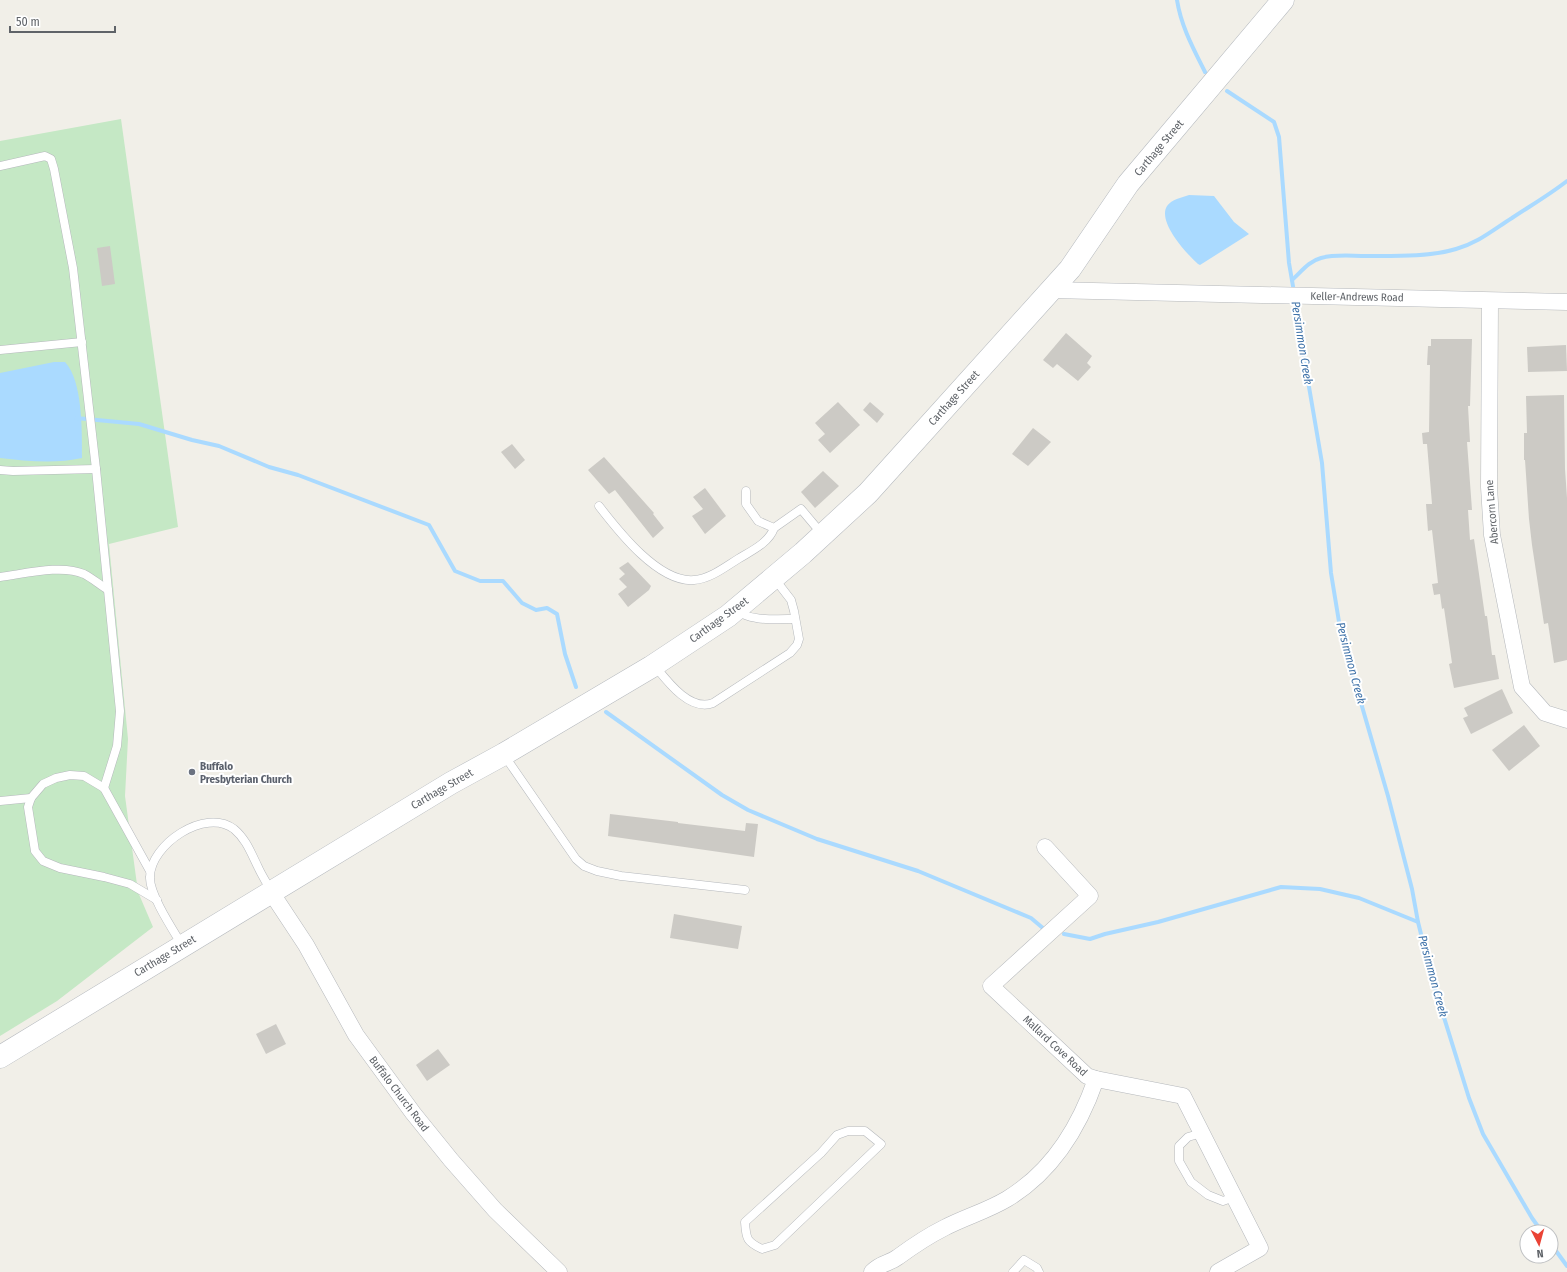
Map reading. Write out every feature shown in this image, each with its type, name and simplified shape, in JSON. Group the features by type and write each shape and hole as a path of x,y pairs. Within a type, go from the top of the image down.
{"main road":[{"name":"Carthage Street","path":"0,1057 451,783 504,754 654,665 736,608 774,577 871,490 1070,269 1128,184 1283,0"}],"street":[{"name":"Keller-Andrews Road","path":"1051,290 1567,302"},
{"name":"Abercorn Lane","path":"1490,301 1488,487 1492,535 1522,687 1545,713 1567,720"},
{"name":"Mallard Cove Road","path":"1045,847 1090,896 991,986 1087,1076 1183,1096 1260,1248 1218,1272"},
{"name":"Buffalo Church Road","path":"271,892 306,945 356,1034 413,1113 451,1160 495,1210 559,1272"},
{"path":"872,1272 879,1265 893,1266 915,1244 944,1228 1007,1199 1047,1167 1058,1155 1073,1131 1088,1101 1096,1079"}],"lane":[{"path":"0,166 45,156 51,159 73,268 96,469 120,711 117,746 104,788"},
{"path":"0,350 82,342"},
{"path":"0,470 96,469"},
{"path":"746,491 746,504 758,521 774,528"},
{"path":"599,506 615,527 648,560 669,574 683,580 696,580 709,576 732,563 763,542 771,535 774,528 800,509 822,535"},
{"path":"0,577 56,570 70,570 84,574 108,590"},
{"path":"654,665 674,689 691,701 708,705 790,653 797,645 799,640 792,600 774,577"},
{"path":"736,608 739,612 746,616 766,619 795,618"},
{"path":"504,754 576,859 584,866 597,872 621,876 745,890"},
{"path":"157,900 130,884 60,868 44,861 35,851 28,807 31,798 43,784 56,778 70,775 84,776 104,788 150,870 150,879 157,900 182,946"},
{"path":"0,801 31,798"},
{"path":"150,870 163,848 178,834 193,826 206,822 220,822 233,828 243,838 271,892"},
{"path":"848,1131 865,1131 881,1144 786,1234 775,1245 762,1249 751,1244 746,1236 745,1222 837,1136 848,1131"},
{"path":"1202,1133 1188,1137 1180,1146 1179,1161 1191,1182 1208,1195 1223,1201 1234,1197"},
{"path":"1013,1272 1024,1260 1037,1268 1039,1272"}],"green space":[{"path":"121,119 178,527 109,544 128,739 125,796 138,892 153,927 57,1001 0,1036 0,141"}],"water":[{"path":"1189,195 1214,196 1234,222 1249,234 1200,265 1198,264 1187,253 1175,237 1166,220 1165,213 1167,206 1171,202"},
{"path":"54,362 65,362 75,381 80,407 82,458 62,461 31,461 0,458 0,373"}],"building":[{"path":"110,246 115,284 102,286 97,248"},
{"path":"1066,333 1092,356 1087,363 1091,367 1078,381 1057,364 1053,368 1043,360"},
{"path":"1431,339 1472,339 1470,406 1468,406 1470,442 1467,442 1472,510 1468,510 1470,540 1474,539 1485,616 1487,616 1492,655 1495,655 1499,679 1454,688 1449,664 1452,663 1444,608 1442,609 1440,594 1434,595 1432,584 1438,583 1432,530 1428,531 1426,504 1432,504 1427,444 1423,444 1422,433 1429,432 1430,365 1427,365 1428,346 1431,346"},
{"path":"1566,345 1567,371 1528,372 1527,347"},
{"path":"1564,395 1567,498 1567,660 1554,663 1548,623 1544,624 1532,545 1524,460 1524,433 1527,433 1526,396"},
{"path":"838,402 860,425 830,453 818,440 825,434 815,423"},
{"path":"870,402 884,414 877,423 863,410"},
{"path":"1033,428 1051,442 1028,466 1012,454"},
{"path":"512,444 525,460 515,469 501,452"},
{"path":"604,457 654,513 653,514 664,528 653,538 615,490 609,494 588,470"},
{"path":"823,471 839,486 815,508 801,492"},
{"path":"705,488 726,516 705,534 692,516 703,509 693,497"},
{"path":"628,562 651,586 649,590 628,607 618,594 627,587 619,579 625,574 619,568"},
{"path":"1502,689 1513,713 1471,734 1463,718 1468,716 1464,708"},
{"path":"1524,725 1540,746 1509,771 1492,750"},
{"path":"610,814 745,831 746,823 758,824 754,857 608,836"},
{"path":"674,914 742,926 738,949 670,938"},
{"path":"276,1024 286,1044 266,1054 256,1034"},
{"path":"438,1049 450,1065 427,1081 416,1065"}],"waterway":[{"name":"Persimmon Creek","path":"1177,0 1184,28 1205,72"},
{"name":"Persimmon Creek","path":"1227,91 1274,122 1279,137 1289,263 1294,292"},
{"path":"1292,280 1305,267 1317,259 1327,257 1412,256 1446,252 1464,246 1485,236 1567,181"},
{"name":"Persimmon Creek","path":"1294,299 1322,463 1331,573 1341,634 1388,796 1412,889 1418,922 1433,982 1469,1098 1483,1134 1536,1224"},
{"path":"76,418 139,424 192,440 219,446 269,467 298,475 429,525 455,571 480,581 503,581 522,603 536,610 547,608 557,614 565,654 576,687"},
{"path":"606,712 722,795 748,810 817,839 918,871 1031,918 1044,929"},
{"path":"1064,934 1090,939 1105,934 1158,922 1281,887 1320,889 1359,898 1418,922"},
{"name":"Persimmon Creek","path":"1559,1255 1567,1266"}],"place":[{"name":"Buffalo Presbyterian Church","path":"192,772"}]}
